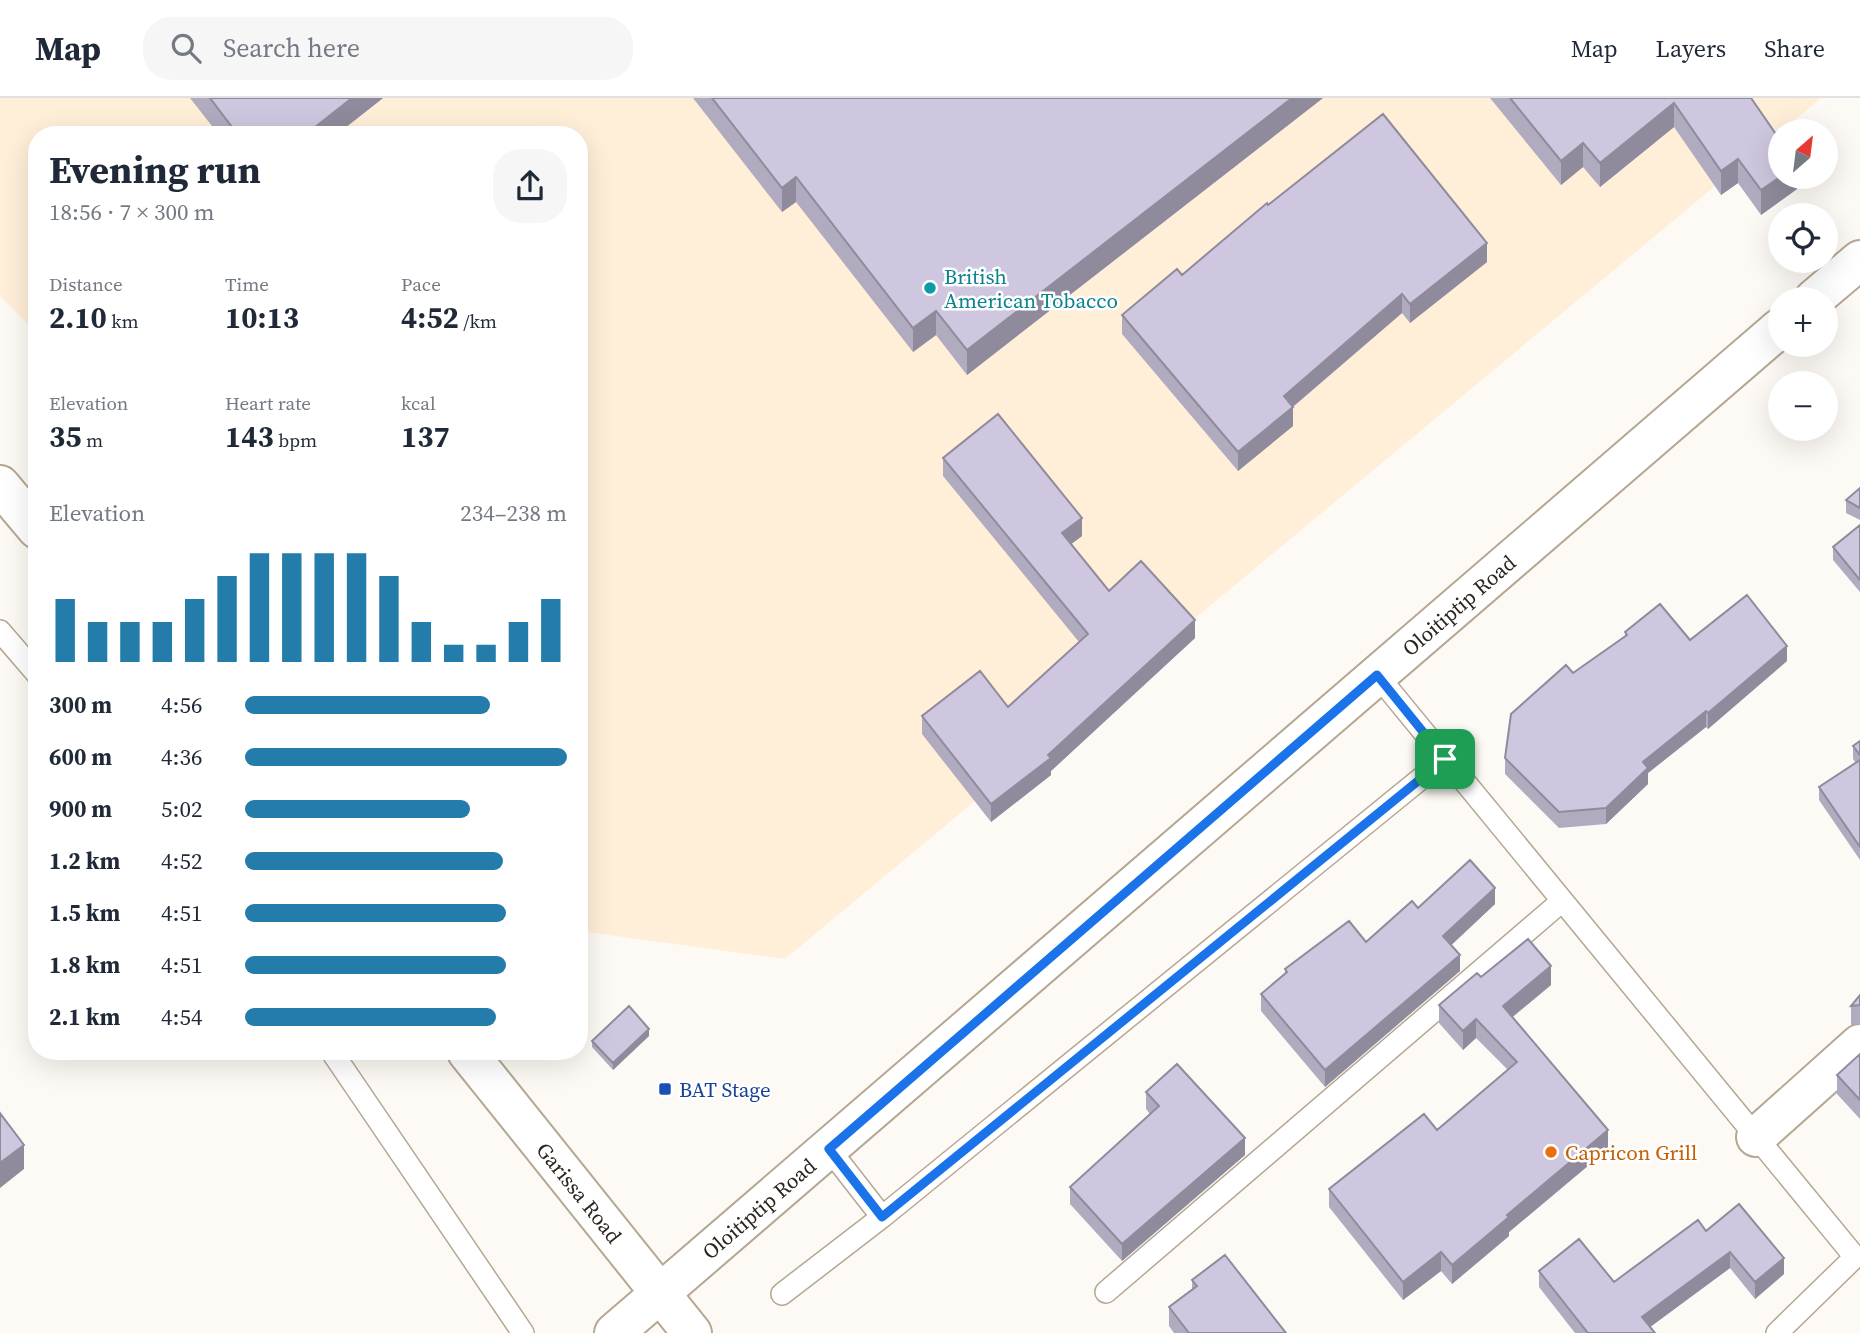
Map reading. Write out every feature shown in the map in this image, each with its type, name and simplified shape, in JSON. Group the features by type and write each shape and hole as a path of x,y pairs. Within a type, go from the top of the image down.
{"main road":[{"path":"1828,287 1860,260"},
{"name":"Oloitiptip Road","path":"614,1333 1768,338"},
{"path":"0,485 28,518"},
{"path":"1756,1137 1860,1044"},
{"name":"Garissa Road","path":"473,1060 692,1333"}],"lane":[{"path":"0,631 28,664"},
{"path":"1377,675 1855,1257 1777,1333"},
{"path":"782,1294 882,1217 1445,759"},
{"path":"1106,1292 1562,901"},
{"path":"337,1060 523,1333"},
{"path":"829,1149 882,1217"}],"shaded area":[{"name":"British American Tobacco","path":"0,98 1821,98 1796,119 1768,119 1768,142 785,959 588,932 588,126 28,126 28,325 0,296"}],"building":[{"path":"210,98 352,98 316,126 231,126"},
{"name":"British American Tobacco","path":"712,98 1292,98 967,350 936,311 913,328 796,177 782,188"},
{"path":"1510,98 1751,98 1768,123 1768,185 1761,190 1738,159 1721,171 1674,103 1600,163 1583,143 1561,161"},
{"path":"1383,114 1487,243 1410,304 1402,294 1284,396 1293,407 1238,452 1122,315 1177,269 1182,275 1267,203 1268,205"},
{"path":"998,414 1082,518 1062,533 1109,591 1141,561 1195,620 1048,755 1051,758 991,804 922,716 980,671 1008,707 1088,634 943,458"},
{"path":"1860,488 1860,508 1846,500"},
{"path":"1860,525 1860,580 1833,547"},
{"path":"1747,595 1787,646 1708,713 1706,711 1643,762 1648,768 1606,808 1559,812 1505,758 1511,714 1566,665 1573,673 1627,635 1625,632 1660,604 1690,640"},
{"path":"1860,741 1860,755 1853,746"},
{"path":"1860,760 1860,847 1819,787"},
{"path":"1470,860 1495,888 1443,936 1460,955 1325,1070 1261,994 1287,972 1285,969 1349,921 1366,942 1412,901 1418,908"},
{"path":"1528,939 1551,966 1503,1006 1608,1130 1452,1265 1441,1252 1403,1282 1329,1189 1424,1114 1437,1130 1517,1062 1476,1019 1463,1031 1439,1005 1477,973 1481,977"},
{"path":"1860,995 1860,1005 1851,1006"},
{"path":"629,1006 649,1029 613,1063 592,1041"},
{"path":"1860,1054 1860,1100 1837,1075"},
{"path":"1177,1064 1245,1138 1122,1244 1070,1187 1159,1106 1146,1092"},
{"path":"0,1113 24,1145 0,1163"},
{"path":"1739,1204 1784,1258 1755,1282 1730,1252 1642,1317 1655,1333 1588,1333 1539,1271 1579,1239 1614,1282 1698,1220 1706,1231"},
{"path":"1225,1255 1286,1333 1189,1333 1169,1307 1197,1286 1192,1280"}],"place":[{"name":"British American Tobacco","path":"930,288"},
{"name":"BAT Stage","path":"665,1089"},
{"name":"Capricon Grill","path":"1551,1152"}],"route":[{"path":"1377,675 1445,759 882,1217 829,1149 1377,675"}]}
